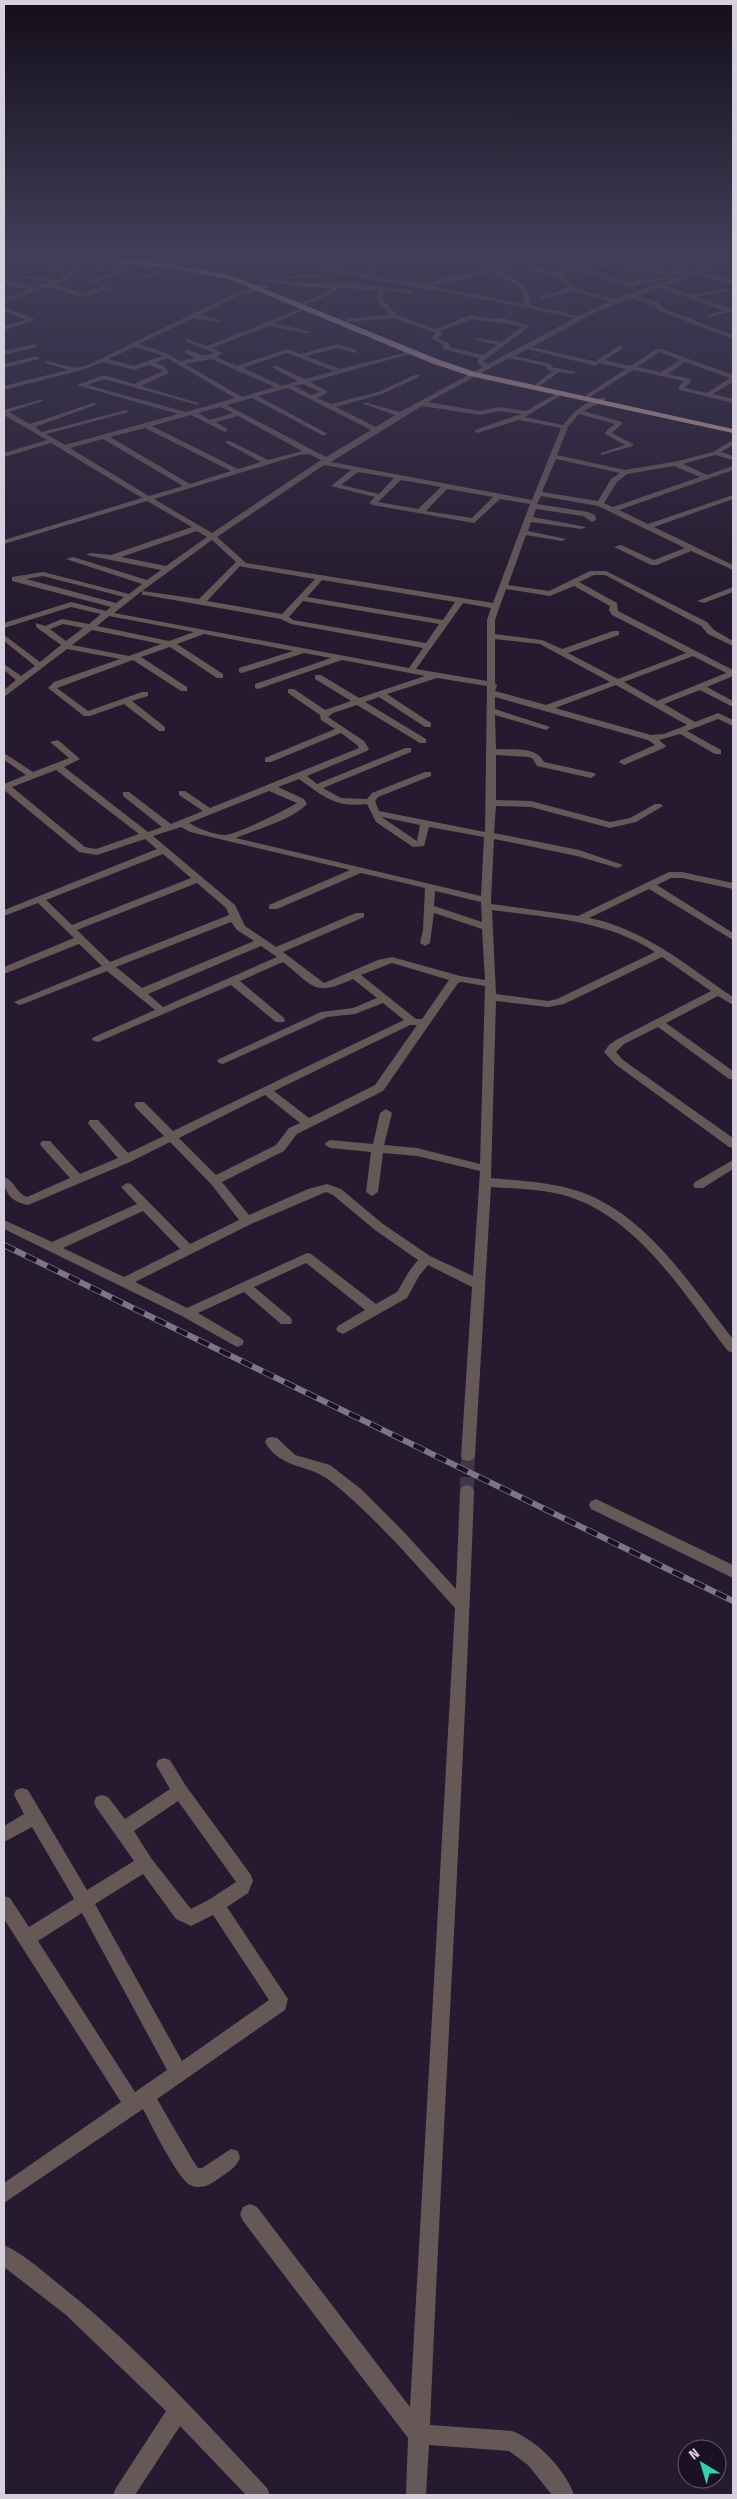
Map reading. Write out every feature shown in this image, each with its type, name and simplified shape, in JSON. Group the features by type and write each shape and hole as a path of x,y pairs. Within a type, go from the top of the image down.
{"highway":[{"path":"470,372 561,393 594,398"},
{"path":"471,372 733,429"}],"street":[{"path":"4,388 70,372"},
{"path":"81,372 98,378 108,378 196,404"},
{"path":"135,386 167,372"},
{"path":"193,372 241,399"},
{"path":"246,372 311,398 377,430"},
{"path":"284,372 325,392 311,398"},
{"path":"63,448 342,372"},
{"path":"538,385 554,372"},
{"path":"468,1456 486,1169 490,997 486,903 492,752 491,620 533,504 565,428 578,411 624,372"},
{"path":"645,372 661,375 698,374 733,378"},
{"path":"661,375 666,372"},
{"path":"4,694 109,614 129,596 213,537 326,462 420,403 474,373"},
{"path":"698,374 681,387 682,389 733,401"},
{"path":"329,407 380,392 417,376"},
{"path":"98,378 80,386 190,414 225,430"},
{"path":"708,395 733,378"},
{"path":"321,403 372,388"},
{"path":"477,431 519,418 561,393"},
{"path":"253,396 324,434"},
{"path":"4,412 41,400"},
{"path":"366,403 401,415"},
{"path":"420,403 480,413 499,409 526,413"},
{"path":"29,428 95,404"},
{"path":"222,405 326,462 585,514 592,517 592,520"},
{"path":"578,411 620,424 609,431 608,434 631,445 603,454"},
{"path":"4,412 213,537 232,553 239,563 496,606"},
{"path":"40,434 126,412"},
{"path":"210,422 238,414"},
{"path":"519,418 565,428"},
{"path":"147,426 236,471"},
{"path":"104,437 187,486"},
{"path":"4,455 52,441"},
{"path":"228,442 266,462"},
{"path":"554,456 625,472 676,464 714,453 733,442"},
{"path":"4,542 266,462 302,452 310,452"},
{"path":"714,453 733,458"},
{"path":"676,464 706,477"},
{"path":"612,510 733,468"},
{"path":"357,469 334,486 380,496"},
{"path":"725,471 733,475"},
{"path":"600,504 614,481 625,472"},
{"path":"400,477 374,502 376,505 474,521 498,496"},
{"path":"420,512 446,486"},
{"path":"538,492 600,504 733,568"},
{"path":"648,527 733,497"},
{"path":"528,519 582,527"},
{"path":"112,557 197,528"},
{"path":"524,532 562,539"},
{"path":"618,547 654,563 692,548"},
{"path":"90,555 112,557 167,569"},
{"path":"70,559 147,583"},
{"path":"201,602 239,563"},
{"path":"502,586 550,594 588,575 606,573 704,624 711,632 733,644"},
{"path":"4,583 42,574 129,596"},
{"path":"284,617 320,578"},
{"path":"15,580 117,606"},
{"path":"573,583 610,602 614,605 615,613 733,673"},
{"path":"701,601 733,589"},
{"path":"145,593 284,617 290,622 428,646"},
{"path":"301,598 445,623"},
{"path":"411,671 460,601"},
{"path":"4,626 73,604 109,614 436,675 492,689 547,708 651,738 659,738 681,731 733,710"},
{"path":"29,617 67,646 133,658 184,689"},
{"path":"44,629 59,620 171,644 220,676"},
{"path":"145,694 87,714 52,688 57,684 206,631"},
{"path":"562,652 616,634"},
{"path":"491,636 537,641 562,652 694,725"},
{"path":"4,638 8,644 40,666"},
{"path":"242,670 304,651"},
{"path":"547,708 693,652"},
{"path":"258,686 342,658"},
{"path":"4,666 21,680"},
{"path":"657,704 733,673"},
{"path":"324,714 379,693 436,675"},
{"path":"318,677 423,742"},
{"path":"700,687 733,704"},
{"path":"4,787 84,851 97,852 182,823 364,749 361,743 327,721 324,714 292,691"},
{"path":"379,693 428,725"},
{"path":"126,701 162,728"},
{"path":"492,711 546,727"},
{"path":"718,716 733,723"},
{"path":"268,760 341,730"},
{"path":"681,731 718,752"},
{"path":"624,762 661,746 651,738"},
{"path":"4,787 75,758 55,742"},
{"path":"317,787 408,750"},
{"path":"492,752 531,754 537,757 540,764 591,775"},
{"path":"4,756 33,776"},
{"path":"57,766 146,835 231,907 234,917 242,928 280,954 320,986 328,986 353,974 392,960 457,979 490,984"},
{"path":"300,776 344,803 370,801 375,795 428,774"},
{"path":"227,838 302,804 301,801 271,788"},
{"path":"182,793 210,812"},
{"path":"126,794 169,827"},
{"path":"370,801 375,813 382,822 416,845 421,844 425,824"},
{"path":"491,803 530,804 610,825 633,820 658,806"},
{"path":"375,813 579,853 618,865"},
{"path":"182,823 193,830 357,871 430,886 486,903 620,930 662,953 733,1002"},
{"path":"4,913 164,850"},
{"path":"272,907 357,871"},
{"path":"577,920 669,875 678,875 733,886"},
{"path":"71,929 198,879"},
{"path":"648,884 733,937"},
{"path":"425,943 430,886"},
{"path":"39,899 108,966 161,1010"},
{"path":"429,908 487,927"},
{"path":"98,1039 232,980 280,954 360,916"},
{"path":"19,1002 234,917"},
{"path":"4,971 81,938"},
{"path":"140,993 262,942"},
{"path":"490,997 548,1004 560,1002 662,953"},
{"path":"353,974 412,1022"},
{"path":"215,1181 280,1148 285,1144 290,1133 376,1090 395,1068 457,979"},
{"path":"232,980 280,1020"},
{"path":"718,992 612,1047 610,1052 611,1056 733,1144"},
{"path":"223,1061 325,1014 355,1011 385,1000"},
{"path":"4,1181 19,1199 28,1201 171,1137 379,1035 412,1022 426,1022"},
{"path":"659,1023 733,1076"},
{"path":"266,1091 308,1123"},
{"path":"140,1105 215,1181 247,1221"},
{"path":"372,1192 378,1148 386,1113"},
{"path":"94,1123 126,1158"},
{"path":"46,1144 78,1180"},
{"path":"330,1144 426,1153 486,1169"},
{"path":"699,1185 733,1164"},
{"path":"485,1182 546,1188 586,1199 597,1205 646,1242 679,1279 733,1348"},
{"path":"127,1187 187,1250"},
{"path":"124,1282 247,1221 312,1192 327,1188 337,1192 379,1227 426,1259 478,1284"},
{"path":"51,1248 144,1206"},
{"path":"4,1224 187,1313 237,1342"},
{"path":"187,1313 309,1257 374,1310"},
{"path":"343,1329 402,1295 414,1273 426,1259"},
{"path":"245,1286 286,1320"},
{"path":"272,1442 290,1459 326,1469 356,1493 398,1535 462,1606"},
{"path":"416,2495 467,1491"},
{"path":"596,1505 733,1572"},
{"path":"102,1802 124,1829 145,1863 182,1913 191,1918 216,1904 242,1887 245,1880 180,1791 164,1765"},
{"path":"124,1829 180,1791"},
{"path":"22,1795 85,1902 179,2074"},
{"path":"4,1835 36,1816"},
{"path":"26,1939 145,1863"},
{"path":"4,1904 26,1939 185,2166 194,2176 206,2177 231,2158"},
{"path":"4,2194 279,2004 279,1999 216,1904"},
{"path":"250,2214 418,2434 512,2441 536,2457 564,2495"},
{"path":"4,2255 27,2271 107,2340 260,2495"},
{"path":"122,2495 178,2411"}],"tunnel":[{"path":"467,1491 468,1456"}],"railway":[{"path":"4,1245 733,1601"}]}
